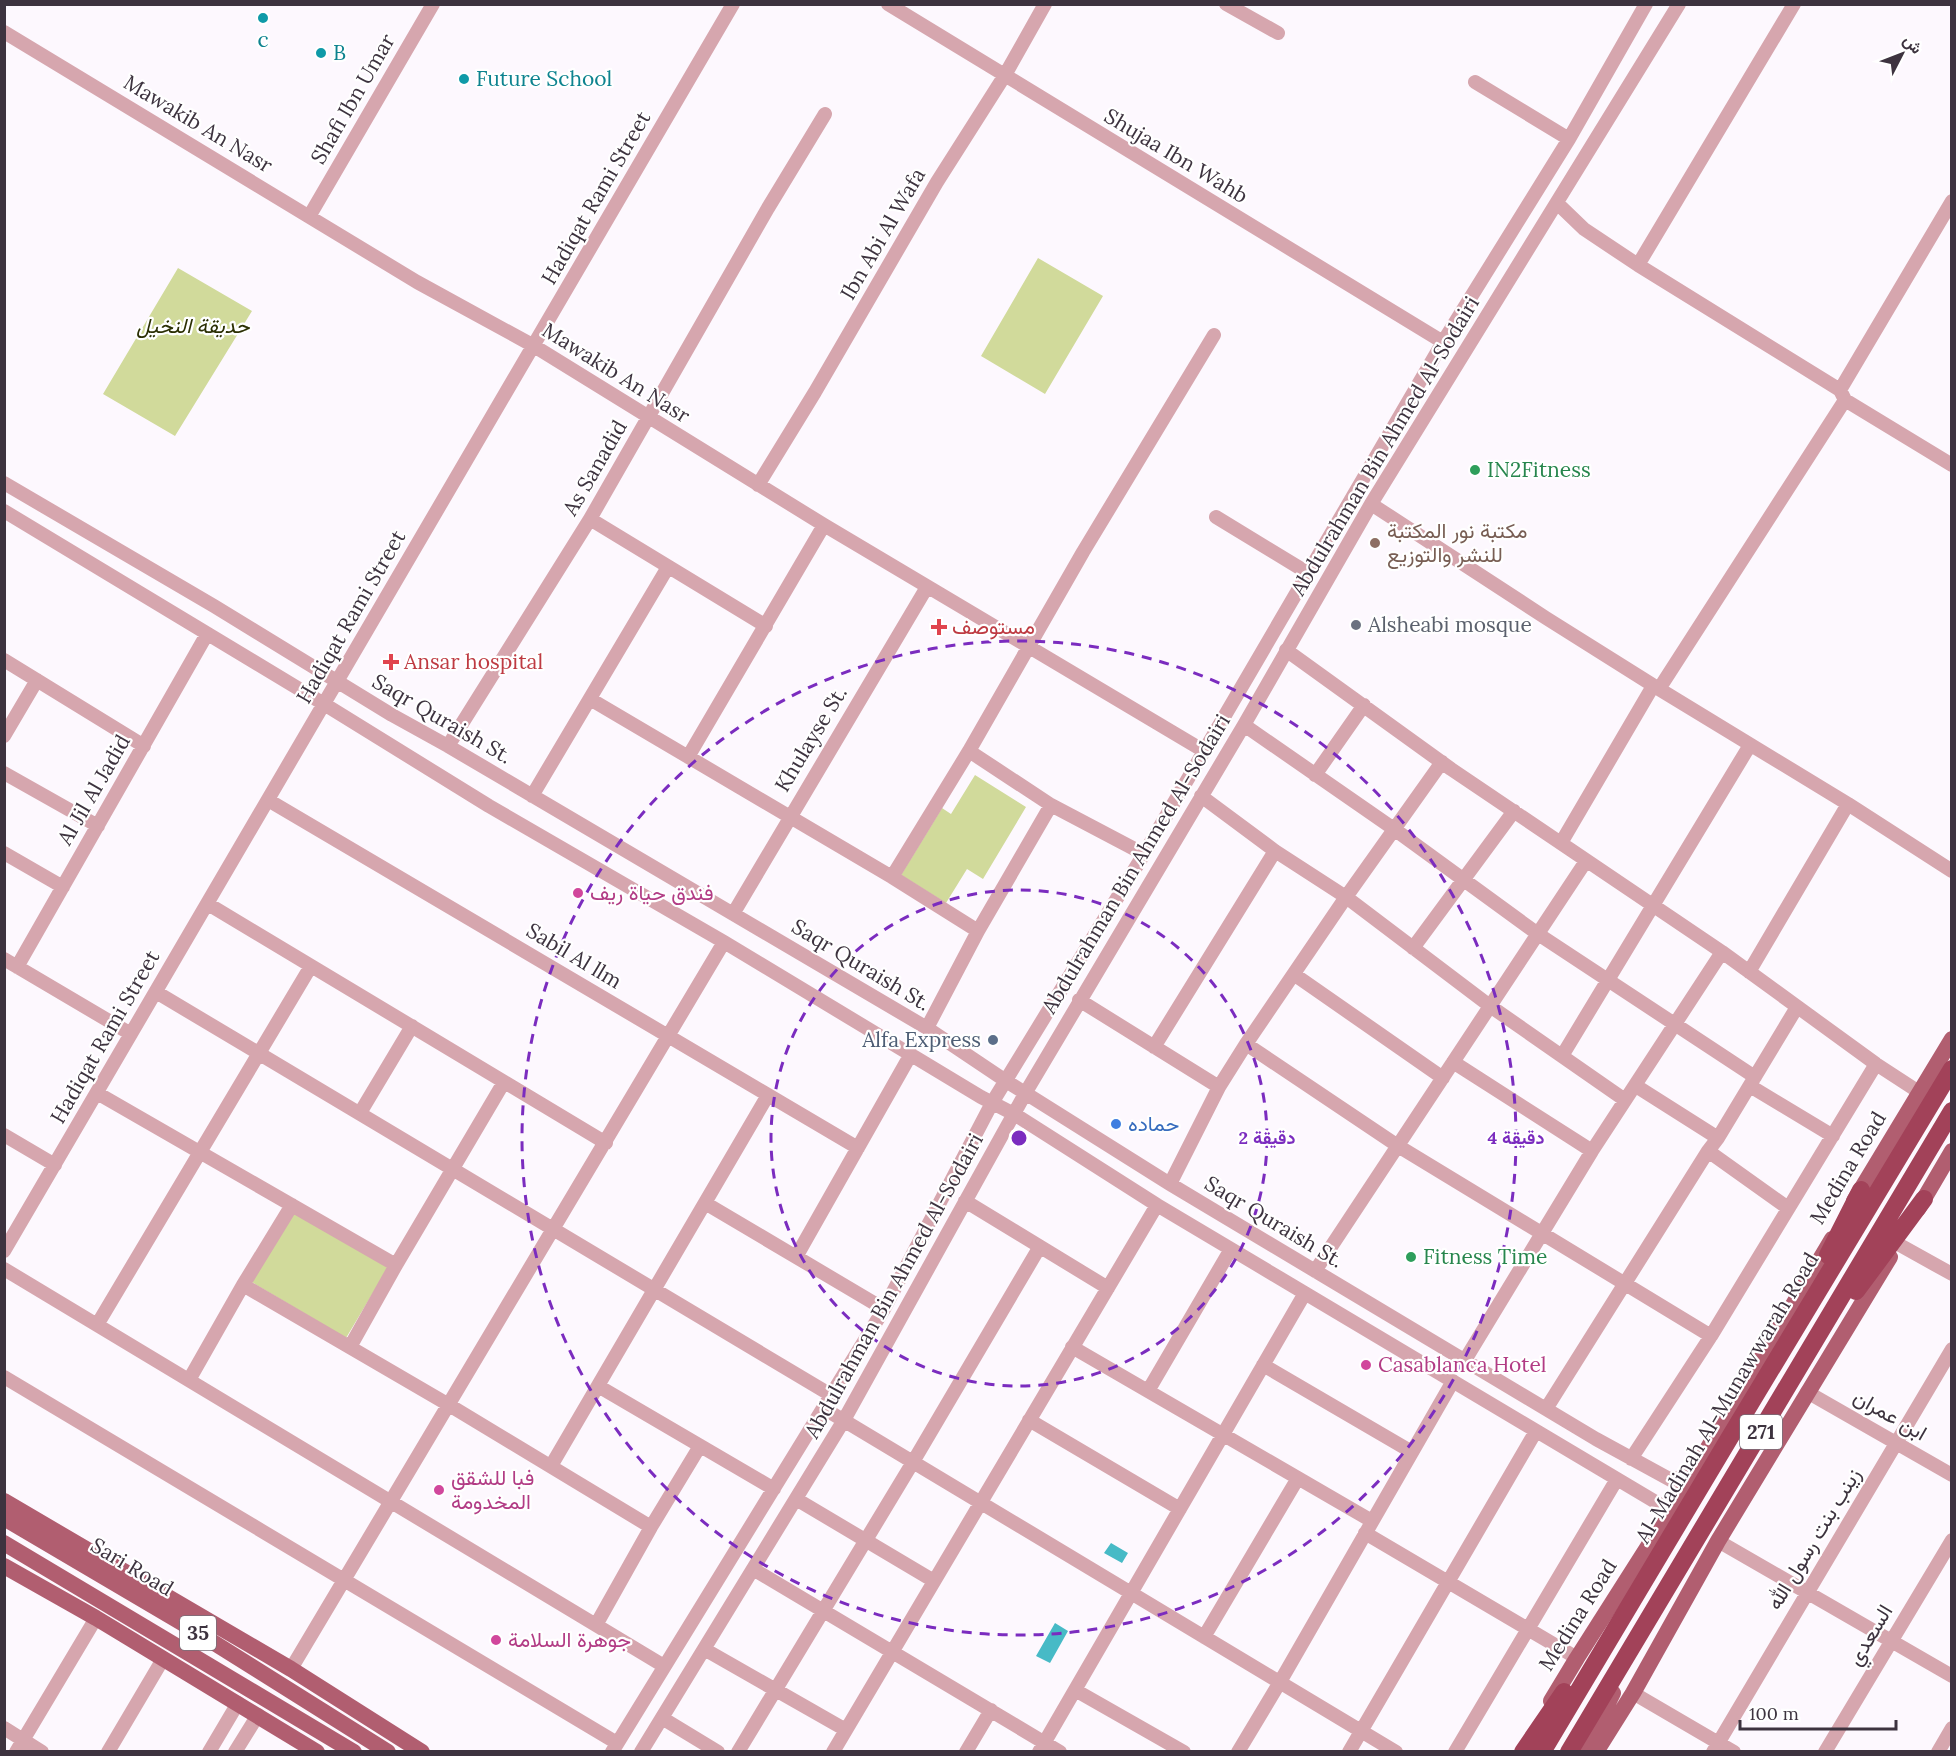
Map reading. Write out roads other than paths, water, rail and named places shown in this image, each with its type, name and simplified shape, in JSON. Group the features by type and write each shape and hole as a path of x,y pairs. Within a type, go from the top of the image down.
{"highway":[{"name":"Al-Madinah Al-Munawwarah Road","path":"1542,1752 1644,1578 1758,1394 1952,1069"},
{"name":"271","path":"1569,1752 1952,1111"},
{"path":"1758,1394 1861,1190"},
{"path":"1798,1370 1924,1199"},
{"path":"1522,1752 1644,1578"}],"main road":[{"name":"Medina Road","path":"1522,1752 1576,1658 1694,1473 1952,1039"},
{"path":"1596,1752 1633,1693 1718,1540 1952,1151"},
{"path":"4,1500 291,1669 422,1752"},
{"name":"Sari Road","path":"4,1518 184,1624 388,1752"},
{"name":"35","path":"4,1543 354,1752"},
{"path":"4,1566 96,1618 317,1752"},
{"path":"1584,1752 1648,1621"},
{"path":"184,1624 239,1639"}],"street":[{"name":"Shafi Ibn Umar","path":"310,215 433,4"},
{"name":"Hadiqat Rami Street","path":"4,1251 733,4"},
{"name":"Shujaa Ibn Wahb","path":"888,4 1443,342"},
{"name":"Ibn Abi Al Wafa","path":"758,485 816,392 937,182 1005,75 1045,4"},
{"path":"1226,4 1278,33"},
{"name":"Abdulrahman Bin Ahmed Al-Sodairi","path":"614,1747 884,1309 992,1103 1144,854 1443,342 1569,139 1646,4"},
{"name":"Abdulrahman Bin Ahmed Al-Sodairi","path":"641,1752 844,1420 1026,1092 1371,504 1558,204 1679,4"},
{"path":"1638,266 1794,4"},
{"name":"Mawakib An Nasr","path":"4,32 310,215 417,282 534,346 648,418 1027,648 1204,751"},
{"path":"1612,65 1635,78"},
{"path":"1475,82 1569,139"},
{"name":"As Sanadid","path":"448,746 590,519 768,208 825,114"},
{"path":"1561,843 1656,688 1842,395 1952,201"},
{"path":"1558,204 1584,229 1638,266 1952,465"},
{"path":"892,877 969,752 1027,648 1214,335"},
{"name":"Saqr Quraish St.","path":"4,483 214,606 337,682 927,1028 1006,1081 1170,1184 1596,1439 1671,1480 1694,1473"},
{"path":"1371,504 1656,688 1848,804 1952,871"},
{"path":"4,512 489,806 1014,1114 1157,1205 1659,1504 1668,1515"},
{"path":"1216,517 1308,573"},
{"path":"590,519 766,626"},
{"path":"688,757 824,525"},
{"path":"532,796 668,567"},
{"name":"Khulayse St.","path":"733,914 927,587"},
{"name":"Al Jil Al Jadid","path":"17,967 207,634"},
{"path":"1286,650 1442,762 1722,952 1876,1064 1919,1092"},
{"path":"4,660 144,746"},
{"path":"4,736 37,680"},
{"path":"590,699 892,877 978,931"},
{"path":"1315,775 1364,705"},
{"path":"1244,724 1538,934 1675,1025 1833,1136"},
{"path":"1562,1056 1750,745"},
{"path":"969,752 1051,805 1144,854"},
{"path":"1170,1184 1219,1087 1246,1044 1442,762"},
{"path":"4,773 98,826"},
{"path":"1201,796 1275,851 1346,897 1490,1006 1625,1100"},
{"name":"Sabil Al llm","path":"268,800 858,1148"},
{"path":"1749,972 1848,804"},
{"path":"927,1028 978,931 1051,805"},
{"path":"1413,948 1514,811"},
{"path":"1154,1047 1275,851"},
{"path":"4,853 63,887"},
{"path":"1315,1271 1586,861"},
{"path":"208,904 606,1143"},
{"path":"291,1669 724,942"},
{"path":"1465,1360 1592,1151 1722,952"},
{"path":"4,959 131,1034"},
{"path":"97,1325 311,966"},
{"path":"1295,975 1443,1078"},
{"path":"156,992 831,1395"},
{"path":"1079,1000 1219,1087"},
{"path":"1546,1409 1718,1138 1797,1007"},
{"path":"360,1113 411,1026"},
{"path":"1246,1044 1398,1146 1712,1336"},
{"path":"796,1257 911,1054"},
{"path":"1453,1062 1592,1151"},
{"path":"1631,1459 1712,1336 1876,1064"},
{"path":"350,1347 504,1082"},
{"path":"1636,1086 1718,1138"},
{"path":"97,1092 396,1265"},
{"path":"551,1466 768,1095"},
{"path":"4,1135 55,1165"},
{"path":"1708,1151 1788,1208"},
{"path":"965,1201 1108,1288"},
{"path":"705,1203 884,1309"},
{"path":"189,1380 292,1205"},
{"path":"833,1752 1157,1205"},
{"path":"1898,1244 1952,1274"},
{"path":"738,1752 1039,1248"},
{"path":"1265,1269 1277,1248"},
{"path":"1148,1391 1231,1249"},
{"path":"4,1269 664,1666"},
{"path":"243,1285 449,1405 651,1527"},
{"path":"1041,1747 1305,1293"},
{"path":"1072,1347 1298,1478 1448,1581 1576,1658"},
{"name":"زينب بنت رسول الله","path":"1715,1747 1952,1349"},
{"path":"1263,1365 1412,1452"},
{"path":"4,1377 344,1580 614,1747"},
{"path":"1238,1752 1453,1381"},
{"path":"598,1386 774,1489"},
{"name":"ابن عمران","path":"1807,1392 1952,1475"},
{"path":"823,1408 1396,1752"},
{"path":"1029,1420 1180,1509"},
{"path":"1349,1752 1536,1431"},
{"path":"1584,1459 1596,1439"},
{"path":"596,1625 700,1446"},
{"path":"1204,1637 1298,1478"},
{"path":"1455,1752 1617,1479"},
{"path":"796,1499 934,1581"},
{"path":"1718,1540 1952,1676"},
{"name":"السعدي","path":"1825,1752 1952,1540"},
{"path":"753,1569 991,1710 1041,1747 1060,1752"},
{"path":"20,1746 96,1618"},
{"path":"704,1650 846,1730"},
{"path":"108,1752 164,1659"},
{"path":"1075,1690 1184,1752"},
{"path":"1633,1693 1715,1747 1734,1752"},
{"path":"209,1752 238,1703"},
{"path":"966,1752 991,1710"},
{"path":"235,1752 258,1715"},
{"path":"662,1718 718,1752"},
{"path":"4,1728 20,1746 42,1752"},
{"path":"1938,1752 1952,1728"}],"water":[{"path":"1111,1543 1128,1553 1122,1563 1104,1553"},
{"path":"1055,1623 1068,1631 1050,1663 1036,1656"}],"place":[{"name":"c","path":"263,18"},
{"name":"B","path":"321,53"},
{"name":"Future School","path":"464,79"},
{"name":"IN2Fitness","path":"1475,470"},
{"name":"مكتبة نور المكتبة للنشر والتوزيع","path":"1375,543"},
{"name":"Alsheabi mosque","path":"1356,625"},
{"name":"مستوصف","path":"939,627"},
{"name":"Ansar hospital","path":"391,662"},
{"name":"فندق حياة ريف","path":"578,893"},
{"name":"Alfa Express","path":"993,1040"},
{"name":"حماده","path":"1116,1124"},
{"name":"Fitness Time","path":"1411,1257"},
{"name":"Casablanca Hotel","path":"1366,1365"},
{"name":"فبا للشقق المخدومة","path":"439,1490"},
{"name":"جوهرة السلامة","path":"496,1640"}],"park label":[{"name":"حديقة النخيل","path":"193,326"}]}
